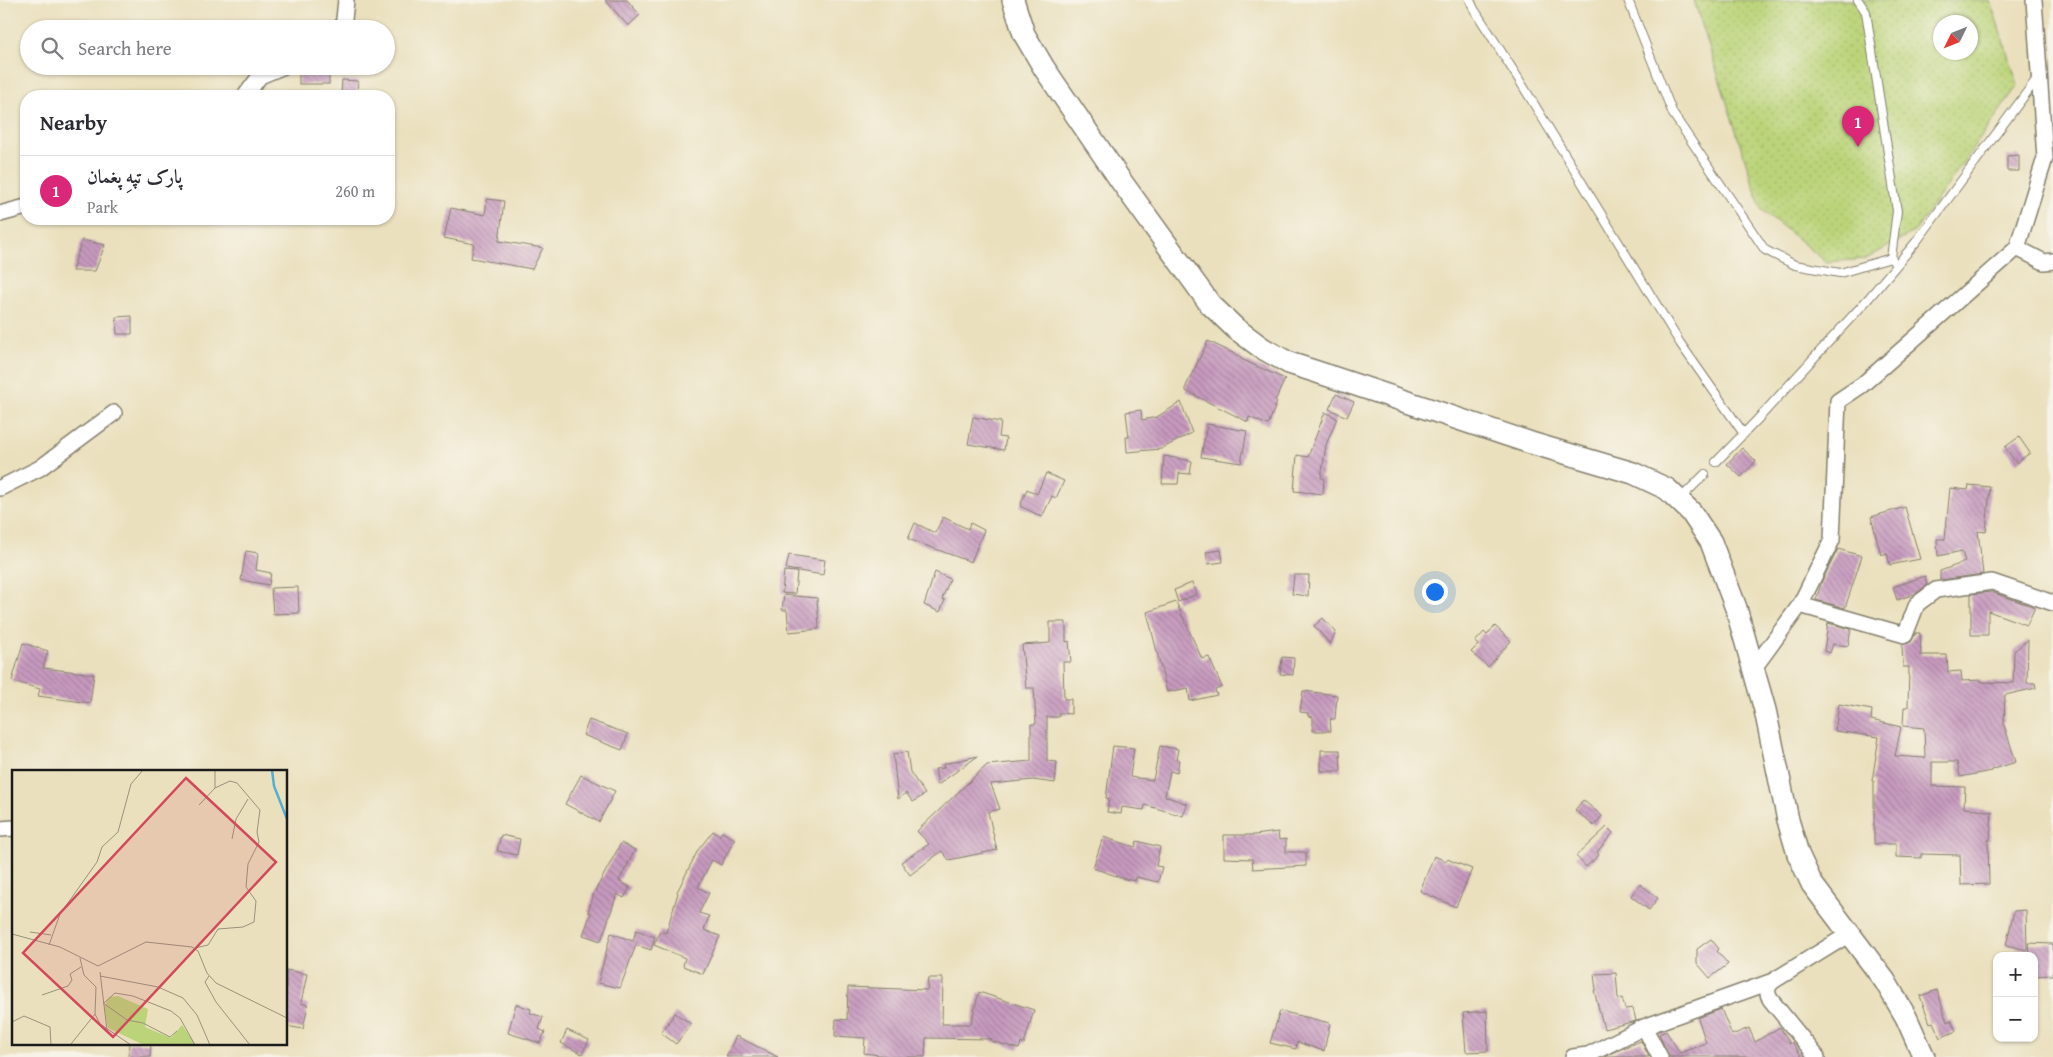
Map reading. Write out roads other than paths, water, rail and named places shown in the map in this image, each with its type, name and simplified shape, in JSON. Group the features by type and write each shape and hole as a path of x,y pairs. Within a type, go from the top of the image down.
{"main road":[{"path":"1010,2 1024,34 1116,173 1210,304 1235,328 1262,348 1290,363 1531,444 1633,473 1667,489 1692,512 1711,542 1736,608 1765,710 1788,820 1798,854 1812,884 1851,933 1885,981 1902,1010 1924,1057"}],"street":[{"path":"344,20 346,0"},
{"path":"1754,668 1800,605 1832,540 1838,401 1862,385 2017,248 2045,158 2034,0"},
{"path":"250,90 262,75"},
{"path":"0,214 20,209"},
{"path":"2017,248 2044,262 2053,261"},
{"path":"0,488 40,468 114,413"},
{"path":"1800,605 1905,636 1917,604 1936,590 1992,582 2053,603"},
{"path":"1573,1057 1588,1055 1644,1027 1773,981 1851,933"},
{"path":"1773,981 1768,986 1767,992 1770,999 1817,1057"},
{"path":"1644,1027 1660,1057"}],"lane":[{"path":"1470,0 1680,343 1744,434"},
{"path":"1628,0 1673,114 1765,250 1794,265 1840,273 1891,258"},
{"path":"1858,0 1866,12 1897,211 1891,258 1897,265"},
{"path":"1716,462 1744,434 1897,265 2040,74"},
{"path":"1679,499 1705,474"}],"place":[{"name":"پارک تپهِ پغمان","path":"1858,147"}]}
